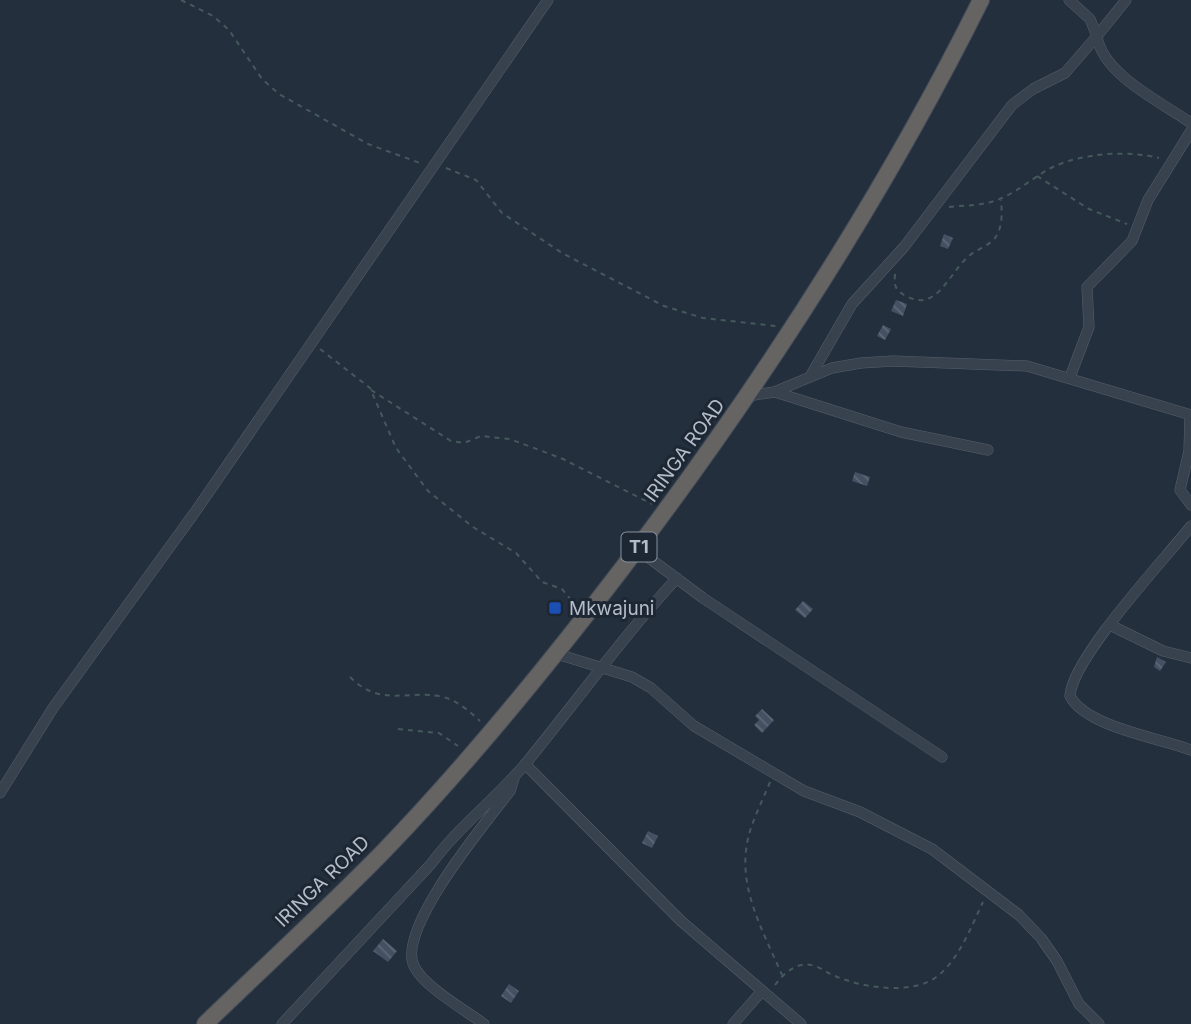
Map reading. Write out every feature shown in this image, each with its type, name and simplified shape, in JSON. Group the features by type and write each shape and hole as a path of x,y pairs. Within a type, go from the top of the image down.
{"highway":[{"name":"IRINGA ROAD","path":"205,1024 383,852 492,731 557,654 666,511 748,396 821,284 944,74 981,0"}],"street":[{"path":"0,793 53,708 437,165 548,0"},
{"path":"1069,0 1090,19 1100,51 1115,69 1191,122"},
{"path":"811,375 852,304 894,259 931,213 1012,105 1024,95 1065,73 1126,0"},
{"path":"1070,377 1089,327 1087,287 1129,246 1148,200 1191,131"},
{"path":"748,396 774,392 832,368 893,361 1027,366 1191,415 1189,451 1180,490 1182,497 1191,505"},
{"path":"774,392 901,432 988,450"},
{"path":"1191,526 1110,625 1073,676 1070,696 1073,701 1111,725 1191,750"},
{"path":"637,549 942,757"},
{"path":"282,1024 431,864 450,838 525,764 677,578"},
{"path":"1110,625 1163,651 1191,658"},
{"path":"557,654 622,673 650,688 694,726 804,791 860,812 918,840 1019,915 1058,961 1079,1004 1100,1024"},
{"path":"525,764 681,921 763,995 801,1024"},
{"path":"484,1024 421,976 411,959 417,930 429,902 510,791 515,774"},
{"path":"733,1024 763,995"}],"path":[{"path":"181,0 213,16 229,30 262,79 279,94 368,144 404,159 437,165 476,180 502,213 569,257 664,306 704,318 791,328"},
{"path":"931,213 1001,199 1055,166 1085,157 1150,156 1170,161"},
{"path":"1037,176 1089,209 1137,229"},
{"path":"894,259 896,290 914,300 931,300 970,255 995,239 1001,224 1001,199"},
{"path":"314,340 323,354 451,441 464,443 481,436 510,439 574,464 666,511"},
{"path":"370,388 396,449 428,491 472,527 516,552 542,582 562,589 575,603 583,620"},
{"path":"349,677 360,688 385,696 445,697 468,711 492,731"},
{"path":"398,729 444,734 469,756"},
{"path":"775,772 750,830 746,884 749,899 782,975"},
{"path":"763,995 782,975 798,966 811,965 860,984 919,986 936,978 950,965 988,893"}],"building":[{"path":"944,234 953,238 948,249 940,246"},
{"path":"896,300 907,304 903,316 891,311"},
{"path":"883,325 891,329 885,340 877,336"},
{"path":"855,472 870,477 867,486 852,481"},
{"path":"803,601 813,609 805,618 795,610"},
{"path":"1157,657 1166,662 1160,671 1154,667"},
{"path":"762,709 774,720 762,733 754,725 759,720 755,716"},
{"path":"648,831 658,836 652,848 642,843"},
{"path":"383,939 397,951 388,962 373,951"},
{"path":"509,984 519,991 511,1003 501,996"}],"place":[{"name":"Mkwajuni","path":"555,608"}]}
